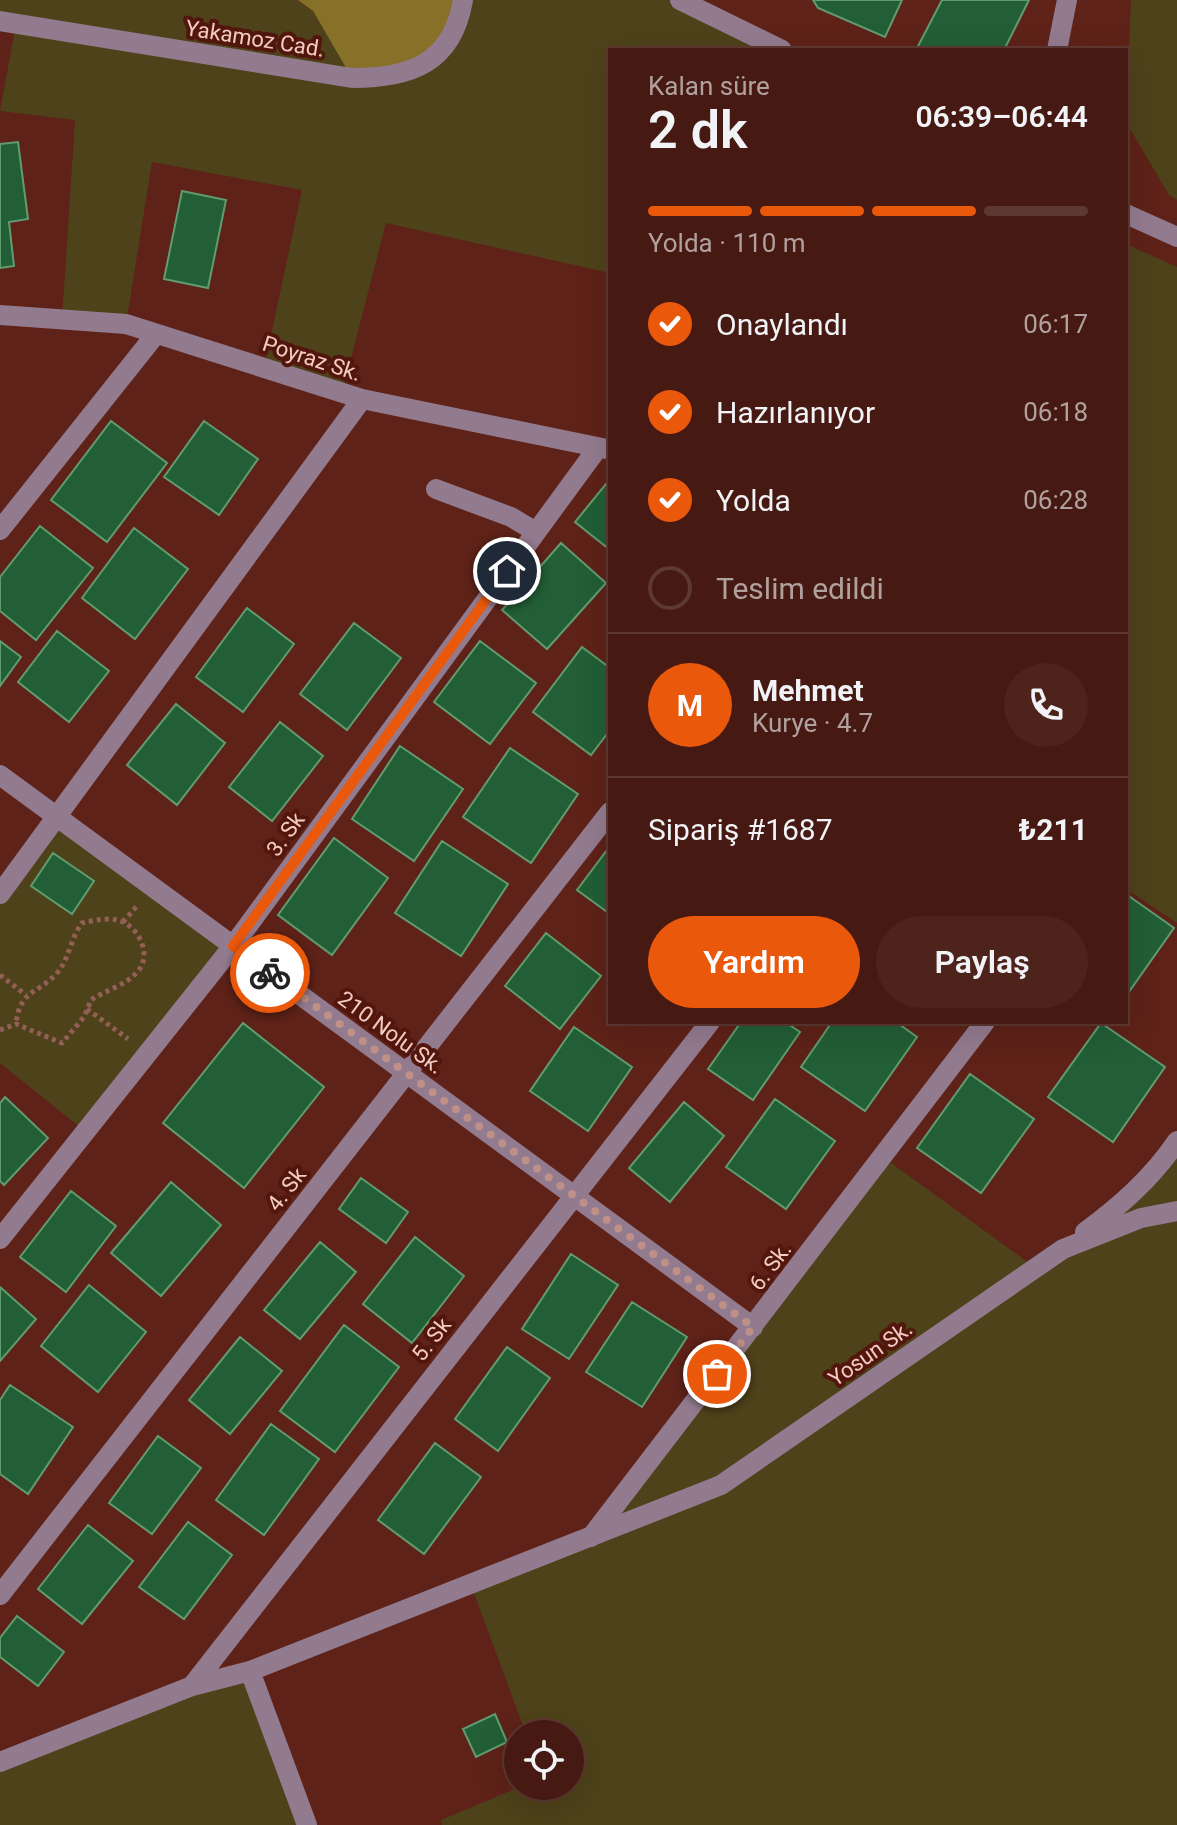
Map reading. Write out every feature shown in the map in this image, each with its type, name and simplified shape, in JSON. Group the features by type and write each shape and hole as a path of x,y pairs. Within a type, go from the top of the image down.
{"street":[{"name":"Yakamoz Cad.","path":"0,21 352,78 393,78 424,65 445,44 460,17 463,0"},
{"path":"680,0 702,4 779,48"},
{"path":"1057,48 1067,0"},
{"path":"1128,215 1177,237"},
{"name":"Poyraz Sk.","path":"0,315 126,324 362,399 604,449"},
{"path":"0,530 156,334"},
{"path":"0,894 362,399"},
{"name":"3. Sk","path":"0,1239 233,946 536,532 604,449"},
{"path":"436,489 511,517 536,532"},
{"name":"210 Nolu Sk.","path":"0,775 753,1327"},
{"name":"4. Sk","path":"0,1595 608,815"},
{"name":"5. Sk","path":"192,1686 708,1024"},
{"name":"6. Sk.","path":"591,1537 983,1024"},
{"path":"1063,1249 1118,1208 1164,1161 1177,1141"},
{"name":"Yosun Sk.","path":"0,1762 192,1686 250,1671 721,1485 1063,1249 1141,1218 1177,1211"},
{"path":"250,1671 307,1825"}],"path":[{"path":"0,1030 16,1024 62,1043 71,1035 91,1000 129,980 141,967 144,948 137,934 123,922 103,919 82,923 59,971 26,995 18,1007 16,1024"},
{"path":"0,975 26,995"},
{"path":"87,1009 148,1053"}],"shaded area":[{"path":"0,0 298,0 313,11 353,78 463,0 680,0 778,48 608,48 608,273 386,223 342,393 264,368 302,190 152,162 126,324 62,319 75,120 0,111 16,24 0,21"},
{"path":"298,0 463,0 424,65 352,78 313,11"},
{"path":"1131,0 1177,0 1177,200 1169,195 1128,125"},
{"path":"1128,245 1177,267 1177,923 1128,890"},
{"path":"57,817 233,946 86,1132 0,1063 0,894"},
{"path":"1177,1141 1177,1825 442,1825 441,1820 504,1794 504,1800 584,1800 584,1720 521,1720 471,1585 591,1537 883,1157 1036,1268 1063,1249"},
{"path":"250,1671 307,1825 0,1825 0,1762"}],"building":[{"path":"813,0 902,0 885,37 818,8"},
{"path":"942,0 1029,0 1005,48 917,48"},
{"path":"18,142 28,219 9,222 14,266 0,268 0,144"},
{"path":"182,191 226,200 208,288 164,279"},
{"path":"111,421 167,463 107,542 51,500"},
{"path":"204,421 258,459 219,515 164,477"},
{"path":"608,481 608,548 575,522"},
{"path":"40,526 93,568 36,640 0,611 0,577"},
{"path":"134,528 188,569 135,639 82,598"},
{"path":"561,543 606,583 547,649 502,610"},
{"path":"247,608 294,644 243,712 196,677"},
{"path":"354,623 401,658 347,730 300,694"},
{"path":"57,631 109,671 69,722 18,682"},
{"path":"0,641 21,657 0,686"},
{"path":"480,641 536,683 490,744 434,702"},
{"path":"582,647 608,666 608,733 591,755 533,712"},
{"path":"176,704 225,743 177,805 127,765"},
{"path":"280,722 323,756 272,821 229,787"},
{"path":"400,746 463,789 414,861 352,819"},
{"path":"510,748 578,794 531,863 463,817"},
{"path":"334,838 388,878 332,955 278,915"},
{"path":"442,841 508,884 461,956 395,913"},
{"path":"608,849 608,913 577,890"},
{"path":"53,853 94,881 72,914 31,886"},
{"path":"1128,895 1174,928 1128,993"},
{"path":"546,933 601,976 560,1029 505,986"},
{"path":"243,1023 324,1087 244,1188 163,1123"},
{"path":"740,1024 788,1024 800,1032 753,1100 708,1069"},
{"path":"831,1024 899,1024 917,1037 865,1111 801,1067"},
{"path":"1100,1024 1165,1067 1113,1142 1048,1097"},
{"path":"574,1027 632,1067 588,1131 530,1091"},
{"path":"970,1074 1034,1119 981,1193 917,1148"},
{"path":"5,1097 48,1138 4,1185 0,1181 0,1103"},
{"path":"775,1099 835,1141 786,1209 726,1167"},
{"path":"684,1102 724,1136 670,1202 629,1168"},
{"path":"361,1178 408,1212 386,1243 339,1209"},
{"path":"171,1182 221,1225 161,1296 111,1253"},
{"path":"71,1191 116,1226 66,1292 20,1257"},
{"path":"415,1237 464,1276 412,1343 363,1304"},
{"path":"320,1242 356,1272 300,1339 264,1310"},
{"path":"571,1254 618,1285 569,1359 522,1329"},
{"path":"89,1285 146,1332 98,1392 41,1346"},
{"path":"0,1287 36,1319 0,1361"},
{"path":"632,1302 687,1337 642,1407 586,1372"},
{"path":"344,1325 399,1367 335,1452 280,1411"},
{"path":"240,1337 282,1371 230,1434 189,1400"},
{"path":"507,1347 550,1378 498,1451 455,1419"},
{"path":"10,1385 73,1427 28,1494 0,1474 0,1400"},
{"path":"271,1424 319,1459 264,1535 216,1500"},
{"path":"158,1436 201,1468 152,1534 109,1503"},
{"path":"435,1443 481,1477 424,1554 378,1520"},
{"path":"188,1522 232,1555 184,1619 139,1587"},
{"path":"88,1525 133,1561 82,1624 38,1589"},
{"path":"17,1616 64,1652 38,1686 0,1657 0,1638"},
{"path":"495,1714 504,1735 504,1743 476,1757 463,1729"}],"way so far":[{"path":"270,973 753,1327 717,1374"}],"route":[{"path":"270,973 233,946 507,571"}]}
